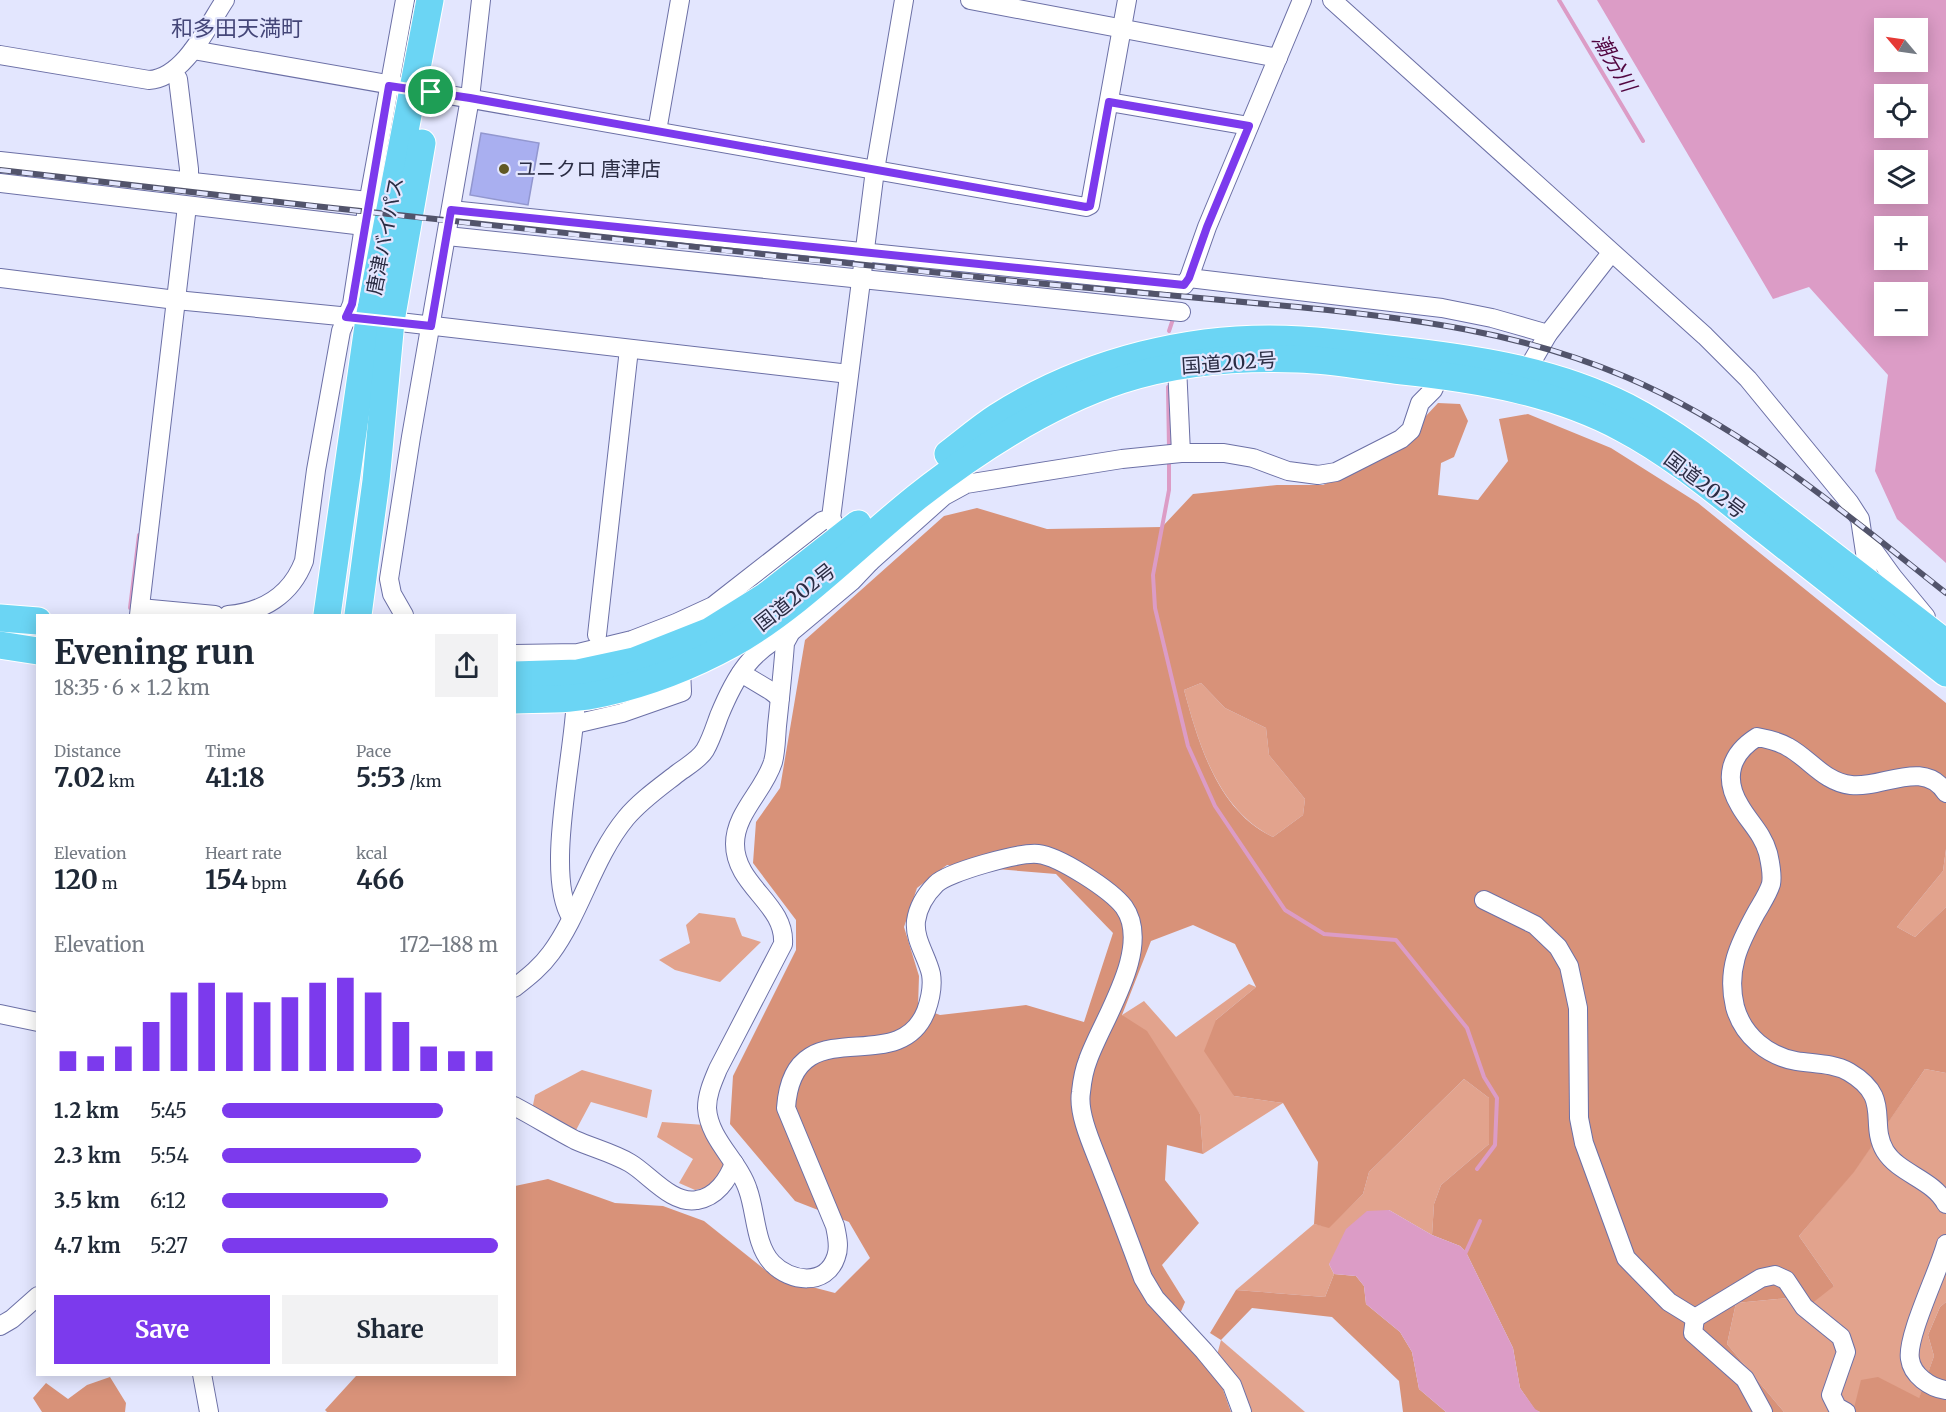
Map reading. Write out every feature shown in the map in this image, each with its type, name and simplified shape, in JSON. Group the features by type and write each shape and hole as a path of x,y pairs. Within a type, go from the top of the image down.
{"highway":[{"name":"唐津バイパス","path":"327,614 368,319 430,0"},
{"name":"唐津バイパス","path":"412,89 447,0"},
{"name":"唐津バイパス","path":"358,614 376,481 368,319"},
{"name":"国道202号","path":"516,675 577,687 604,705 735,642 788,605 904,486 997,417 1056,385 1100,367 1170,348 1247,339 1300,340 1443,355 1522,379 1571,405 1621,427 1676,460 1946,673"},
{"name":"国道202号","path":"516,700 577,687 634,661 710,631 766,596 801,553 850,541 919,496 963,475 1013,431 1073,399 1121,380 1177,366 1243,359 1301,359 1440,375 1522,379 1575,385 1627,407 1692,446 1946,642"},
{"path":"0,618 36,621"},
{"path":"0,645 36,651"}],"street":[{"path":"0,55 159,80 173,72 193,50 225,0"},
{"path":"368,319 352,304 368,201 412,89 405,0"},
{"path":"403,614 392,594 389,579 411,437 470,98 481,0"},
{"path":"657,131 680,0"},
{"path":"516,986 535,972 550,954 572,917 611,840 628,816 706,749 722,708 749,659 777,638 791,633 852,581 849,374 875,170 904,0"},
{"path":"970,0 1278,58"},
{"path":"193,50 1086,207 1090,206 1126,0"},
{"path":"451,210 1184,285 1189,278 1207,227 1302,0"},
{"path":"1332,0 1705,336 1748,379 1849,502 1860,519 1868,582 1895,633"},
{"path":"173,72 178,79 189,183"},
{"path":"1109,102 1249,126"},
{"path":"0,161 368,201"},
{"path":"0,183 364,226"},
{"path":"187,206 139,611 195,614"},
{"path":"447,236 1181,312"},
{"path":"1522,379 1548,334 1611,253"},
{"path":"0,278 176,300 368,319 849,374"},
{"path":"1189,278 1443,308 1492,318 1548,334"},
{"path":"237,614 267,605 284,592 299,574 304,561 316,470 368,319"},
{"path":"597,635 629,349"},
{"path":"1177,366 1181,453"},
{"path":"963,475 1181,453 1224,453 1253,458 1288,471 1318,475 1336,472 1401,439 1411,430 1420,404 1433,390 1440,375"},
{"path":"1862,532 1893,577 1946,642"},
{"path":"791,633 785,644 773,761 765,781 738,824 735,844 737,861 745,878 778,919 784,932 783,944 718,1069 709,1089 707,1107 710,1122 748,1188 761,1243 770,1261 781,1272 807,1280 828,1270 836,1259 839,1246 836,1226 786,1108 787,1092 803,1060 820,1051 890,1043 910,1034 922,1019 930,999 931,975 918,940 916,921 923,898 938,882 973,868 1023,855 1038,854 1055,858 1108,891 1125,908 1133,927 1133,948 1122,982 1087,1061 1080,1096 1086,1128 1143,1278 1155,1298 1232,1385 1242,1412"},
{"path":"516,655 577,687 559,853 565,907 572,917"},
{"path":"741,673 780,698"},
{"path":"1946,793 1941,784 1927,777 1900,776 1868,785 1837,782 1821,773 1789,747 1770,739 1757,737 1743,745 1734,759 1730,772 1732,787 1740,806 1757,828 1767,849 1771,868 1771,884 1738,945 1732,965 1732,988 1736,1009 1743,1026 1759,1045 1782,1058 1833,1065 1850,1073 1870,1090 1878,1104 1881,1141 1886,1152 1897,1163 1934,1188 1946,1204"},
{"path":"1484,900 1535,925 1558,947 1569,966 1578,1008 1579,1118 1584,1143 1626,1258 1669,1302 1695,1318"},
{"path":"0,1014 36,1022"},
{"path":"516,1107 576,1140 630,1162 668,1191 685,1200 697,1200 716,1192 729,1177 734,1163"},
{"path":"1946,1245 1940,1267 1911,1339 1909,1358 1914,1371 1925,1382 1946,1390"},
{"path":"1695,1318 1761,1278 1775,1275 1786,1280 1804,1306 1841,1337 1845,1352 1831,1395 1837,1407 1846,1412"},
{"path":"0,1326 12,1319 36,1298"},
{"path":"1695,1318 1693,1333 1745,1379 1763,1412"},
{"path":"202,1376 210,1412"}],"shaded area":[{"path":"1597,0 1946,0 1946,563 1897,519 1875,471 1888,375 1809,287 1773,299"},
{"path":"1438,403 1460,404 1468,421 1454,457 1441,463 1438,495 1478,500 1508,461 1499,419 1528,414 1611,448 1698,503 1946,703 1946,849 1943,871 1897,927 1915,937 1946,907 1946,1073 1925,1069 1854,1172 1799,1236 1834,1286 1806,1308 1789,1298 1736,1303 1727,1344 1784,1412 1540,1412 1535,1410 1520,1388 1513,1348 1466,1252 1460,1246 1432,1235 1434,1204 1441,1185 1489,1144 1489,1098 1464,1079 1369,1172 1363,1194 1329,1228 1314,1224 1318,1162 1283,1103 1234,1096 1204,1051 1216,1020 1256,987 1235,944 1193,925 1151,941 1122,1015 1147,1031 1200,1114 1203,1154 1167,1145 1165,1180 1199,1223 1162,1265 1185,1302 1173,1330 1221,1384 1231,1412 327,1412 325,1410 356,1376 516,1376 516,1186 548,1179 615,1203 663,1206 704,1221 774,1277 835,1293 870,1258 849,1222 795,1201 730,1124 733,1076 796,950 796,920 753,863 756,822 780,788 805,640 944,516 977,508 1047,529 1162,527 1193,494 1277,485 1323,485 1409,443 1424,418","holes":["1201,683 1225,708 1266,728 1269,755 1305,799 1303,815 1273,837 1238,811 1225,794 1204,754 1184,690","947,865 1056,874 1113,933 1084,1022 1026,1005 940,1015 918,1007 919,976 904,927 917,888"]},
{"path":"1201,683 1225,708 1266,728 1269,755 1305,799 1303,815 1273,837 1254,825 1238,810 1213,774 1196,732 1184,690"},
{"path":"1946,849 1946,907 1915,937 1897,927 1943,871"},
{"path":"699,913 735,918 742,936 761,942 720,982 675,970 659,960 690,943 686,925"},
{"path":"1249,984 1256,987 1216,1020 1234,1096 1283,1103 1203,1154 1200,1114 1122,1015 1144,1001 1176,1037"},
{"path":"1925,1069 1946,1073 1946,1302 1940,1307 1928,1335 1934,1356 1919,1399 1853,1412 1784,1412 1727,1344 1736,1303 1789,1298 1834,1286 1799,1236 1854,1171"},
{"path":"582,1070 652,1090 647,1118 591,1102 575,1132 532,1110 535,1095"},
{"path":"1464,1079 1489,1098 1489,1144 1441,1185 1434,1204 1432,1235 1389,1210 1329,1264 1334,1274 1325,1297 1236,1290 1314,1224 1329,1227 1363,1194 1369,1172"},
{"path":"662,1122 705,1125 726,1164 716,1185 695,1190 679,1183 693,1159 657,1137"},
{"path":"1389,1210 1432,1235 1460,1246 1466,1252 1513,1348 1520,1388 1535,1409 1540,1412 1446,1412 1419,1389 1412,1352 1400,1332 1366,1304 1364,1286 1356,1276 1334,1274 1329,1264 1346,1229 1367,1211"},
{"path":"1334,1274 1356,1276 1364,1286 1366,1304 1400,1332 1412,1352 1419,1389 1446,1412 1403,1412 1399,1381 1332,1317 1252,1308 1221,1340 1210,1333 1236,1290 1325,1297"},
{"path":"1946,1302 1946,1412 1853,1412 1861,1380 1878,1377 1919,1398 1934,1356 1928,1335 1940,1307"},
{"path":"1221,1340 1305,1412 1251,1412 1217,1355"},
{"path":"110,1377 126,1403 125,1412 42,1412 33,1398 46,1383 68,1399 87,1385"}],"building":[{"name":"ユニクロ 唐津店","path":"481,133 539,143 528,205 470,195"}],"waterway":[{"name":"潮分川","path":"1559,0 1643,141"},
{"path":"1169,331 1173,319"},
{"path":"1168,387 1169,448"},
{"path":"1169,463 1169,490 1153,575 1155,608 1188,746 1215,806 1285,910 1324,934 1396,940 1467,1028 1484,1077 1497,1098 1495,1145 1477,1169"},
{"path":"130,608 139,535"},
{"path":"1465,1254 1480,1221"}],"railway":[{"path":"0,170 384,214 1024,282 1340,311 1465,329 1506,338 1586,362 1670,397 1753,446 1793,474 1946,593"}],"place":[{"name":"ユニクロ 唐津店","path":"504,169"}],"district":[{"name":"和多田天満町","path":"237,28"}],"route":[{"path":"389,86 431,92 1086,207 1090,206 1109,102 1249,126 1207,227 1189,278 1184,285 451,210 431,326 346,317 352,304 389,86"}]}
